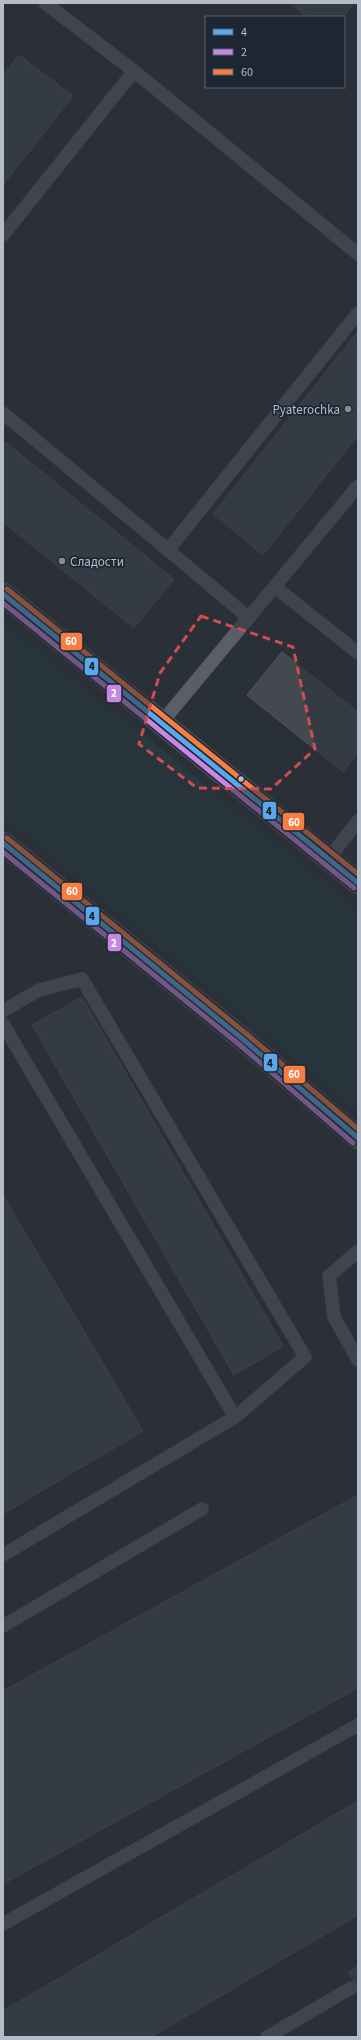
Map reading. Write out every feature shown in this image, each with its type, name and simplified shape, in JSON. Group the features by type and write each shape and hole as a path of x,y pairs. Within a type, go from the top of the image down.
{"main road":[{"path":"3,594 358,883"},
{"path":"3,843 245,1041 358,1138"}],"lane":[{"path":"45,3 134,71 358,254"},
{"path":"3,235 134,71"},
{"path":"168,550 358,313"},
{"path":"3,413 249,618"},
{"path":"162,722 358,486"},
{"path":"275,587 358,653"},
{"path":"329,858 358,821"},
{"path":"3,1011 39,990 82,979 305,1357 235,1417 3,1555"},
{"path":"3,1024 235,1417"},
{"path":"358,1252 329,1276 334,1317 358,1360"},
{"path":"3,1626 202,1509"},
{"path":"3,1924 358,1725"},
{"path":"267,2037 351,1988"}],"highlighted area":[{"path":"201,616 293,647 315,749 271,789 197,788 139,744 160,673"}],"green space":[{"path":"3,621 358,908 358,1113 3,817"}],"building":[{"path":"290,3 354,3 344,16 306,16"},
{"path":"19,55 73,96 3,185 3,75"},
{"path":"358,331 358,435 263,555 213,514"},
{"path":"3,440 174,579 134,628 3,522"},
{"path":"282,652 358,712 358,753 343,772 247,695"},
{"path":"82,997 283,1346 234,1375 32,1025"},
{"path":"3,1195 143,1431 3,1514"},
{"path":"358,1495 358,1688 3,1884 3,1691"},
{"path":"358,1801 358,1915 151,2037 3,2037 3,2011"},
{"path":"358,1966 358,1988 348,1972"}],"transit line":[{"name":"60","path":"7,589 358,874"},
{"name":"4","path":"3,594 358,883"},
{"name":"2","path":"3,603 354,888"},
{"name":"60","path":"7,838 249,1036 358,1129"},
{"name":"4","path":"3,843 245,1041 358,1138"},
{"name":"2","path":"3,852 241,1046 353,1143"}],"place":[{"name":"Pyaterochka","path":"348,409"},
{"name":"Сладости","path":"62,561"}]}
